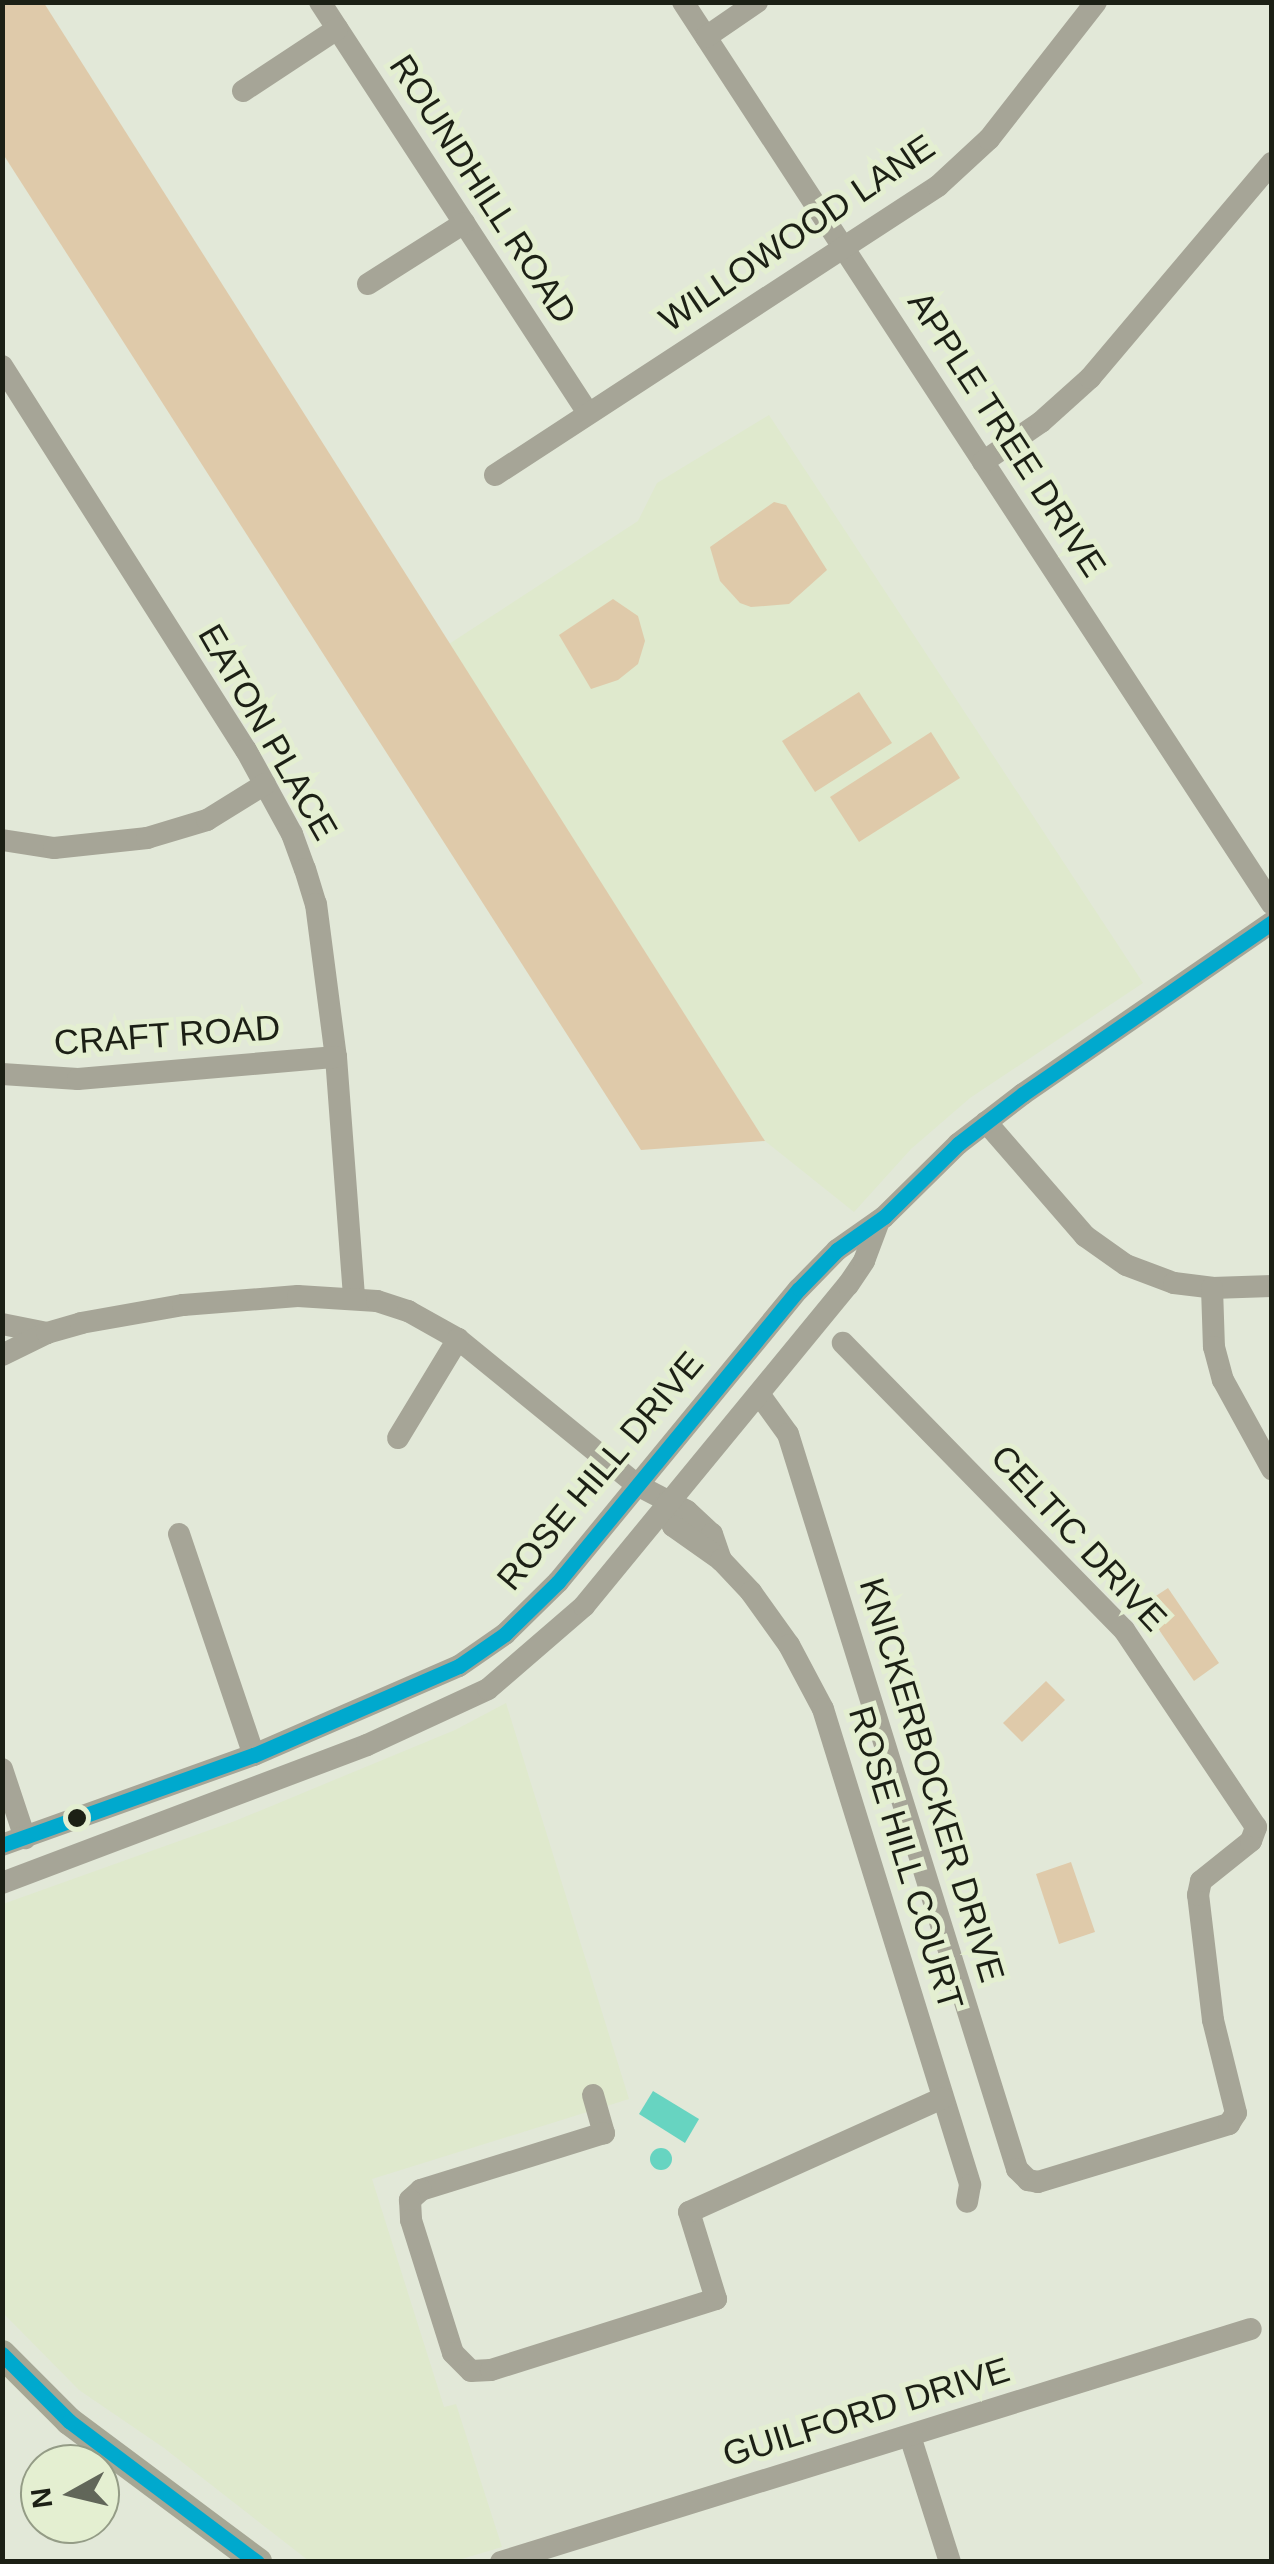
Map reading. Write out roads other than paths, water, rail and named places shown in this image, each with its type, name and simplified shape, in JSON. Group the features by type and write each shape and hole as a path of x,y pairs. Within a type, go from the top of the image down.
{"main road":[{"path":"2,2354 70,2421 258,2562"}],"street":[{"name":"ROUNDHILL ROAD","path":"320,2 588,414"},
{"name":"APPLE TREE DRIVE","path":"683,2 1272,904"},
{"path":"706,37 758,2"},
{"name":"WILLOWOOD LANE","path":"494,475 844,248 965,164 1096,2"},
{"path":"243,90 337,29"},
{"path":"982,462 1041,422 1090,378 1272,163"},
{"path":"368,284 464,223"},
{"name":"EATON PLACE","path":"2,366 292,834 316,904 336,1057 354,1297"},
{"path":"2,840 54,848 147,838 207,820 264,784"},
{"name":"ROSE HILL DRIVE","path":"2,1883 244,1795 468,1700 569,1623 652,1495 798,1288 986,1122 1272,922"},
{"name":"CRAFT ROAD","path":"2,1074 78,1079 336,1057"},
{"path":"986,1122 1067,1217 1100,1248 1158,1278 1212,1288 1272,1286"},
{"name":"ROSE HILL DRIVE","path":"14,1841 254,1755 407,1690 482,1651 758,1394 848,1285 864,1261 879,1220"},
{"path":"1212,1288 1214,1347 1223,1380 1272,1469"},
{"name":"ROSE HILL COURT","path":"47,1333 183,1305 354,1297 408,1311 458,1339 652,1495 672,1526 721,1560 751,1592 788,1644 823,1709 970,2184 968,2202"},
{"path":"2,1324 47,1333"},
{"path":"2,1354 47,1333"},
{"path":"398,1438 458,1339"},
{"name":"CELTIC DRIVE","path":"843,1343 1124,1630 1256,1827 1251,1841 1201,1881 1198,1895 1214,2020 1236,2113 1229,2124 1038,2182"},
{"name":"KNICKERBOCKER DRIVE","path":"758,1394 788,1434 1017,2169 1028,2180 1038,2182"},
{"path":"179,1534 254,1755"},
{"path":"2,1769 14,1841"},
{"path":"594,2095 604,2133 421,2190 410,2200 412,2220 453,2353 464,2367 480,2372 716,2299 689,2212 944,2098"},
{"name":"GUILFORD DRIVE","path":"501,2562 1251,2329"},
{"path":"910,2436 950,2562"}],"water":[{"path":"653,2091 699,2119 685,2143 639,2114"},
{"path":"661,2148 669,2151 669,2167 661,2170 653,2167 650,2159 653,2151"}]}
